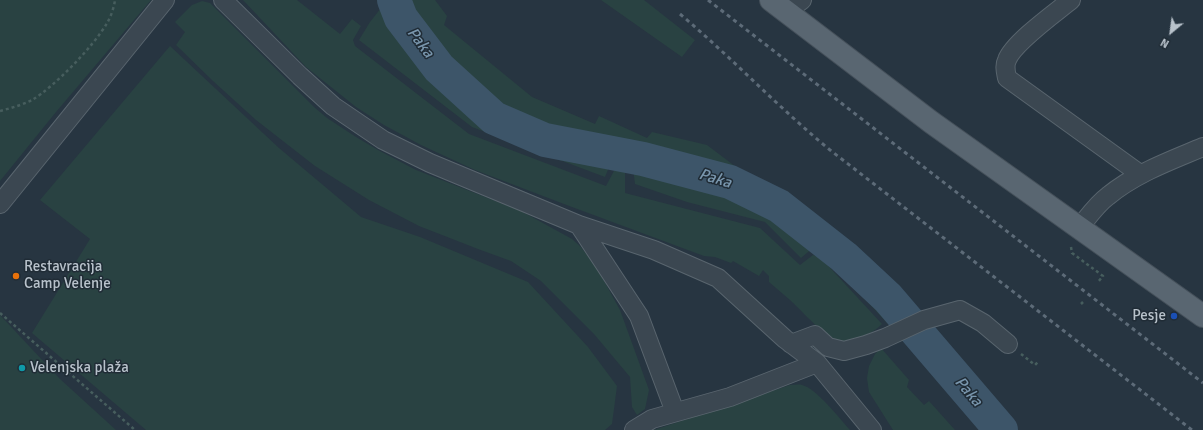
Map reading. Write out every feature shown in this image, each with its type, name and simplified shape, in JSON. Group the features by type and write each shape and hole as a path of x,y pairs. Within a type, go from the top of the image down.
{"main road":[{"path":"786,4 930,122 1203,316"}],"street":[{"path":"0,204 165,0"},
{"path":"223,0 300,76 333,106 383,140 430,163 579,225 654,250 718,278 791,344 817,364 872,430"},
{"path":"1071,0 1018,44 1007,59 1005,68 1007,78 1140,174"},
{"path":"1079,228 1093,210 1107,196 1140,174 1203,147"},
{"path":"579,225 638,316 675,412"},
{"path":"791,344 815,335 828,347 844,350 866,345 924,320 960,310 983,323 1008,344"},
{"path":"634,430 652,419 730,397 817,364"}],"path":[{"path":"0,111 13,108 32,100 55,82 92,44 108,22 115,0"},
{"path":"1072,253 1103,276 1098,282"},
{"path":"0,313 135,430"}],"green space":[{"path":"0,0 151,0 56,112 0,181"},
{"path":"243,0 297,0 340,34 352,19 361,26 353,40 355,46 469,134 606,186 615,169 625,172 625,193 760,228 800,265 813,255 821,258 882,324 868,334 857,339 840,341 828,335 814,324 769,282 769,276 763,270 759,276 733,261 731,263 715,257 704,256 475,170 421,145 384,125 356,107 306,67"},
{"path":"404,0 435,0 447,16 444,25 532,97 595,124 599,116 647,138 652,132 707,145 748,176 745,177 679,158 566,136 531,122 498,103 453,66 429,40"},
{"path":"601,0 644,0 695,40 682,57"},
{"path":"202,1 210,3 314,107 327,118 356,137 416,170 521,211 572,239 581,247 597,268 620,310 649,390 645,409 637,415 632,407 630,377 594,334 541,281 511,261 419,226 369,200 315,166 256,120 213,81 176,45 185,32 175,22 192,5"},
{"path":"385,3 390,19 431,73 470,110 529,144 548,151 612,160 605,177 472,127 359,40 370,22"},
{"path":"170,46 279,148 361,217 420,237 528,282 588,347 617,386 612,424 605,430 146,430 32,333 90,239 40,200"},
{"path":"633,168 669,173 744,196 781,216 878,295 896,320 887,323 815,246 801,258 765,222 687,202 635,184"},
{"name":"Velenjska plaža","path":"0,315 60,379 116,430 0,430"},
{"path":"881,348 909,380 907,387 924,405 929,401 955,430 893,430 869,392 867,378 869,366 875,354"},
{"path":"790,385 802,385 808,387 828,404 850,430 654,430"}],"waterway":[{"name":"Paka","path":"394,0 401,18 439,68 494,118 545,140 643,159 730,182 779,206 844,257 888,298 1001,430"}],"railway":[{"path":"708,0 1203,383"},
{"path":"680,14 830,150 1192,430"}],"place":[{"name":"Restavracija Camp Velenje","path":"16,276"},
{"name":"Pesje","path":"1174,316"},
{"name":"Velenjska plaža","path":"22,368"}]}
